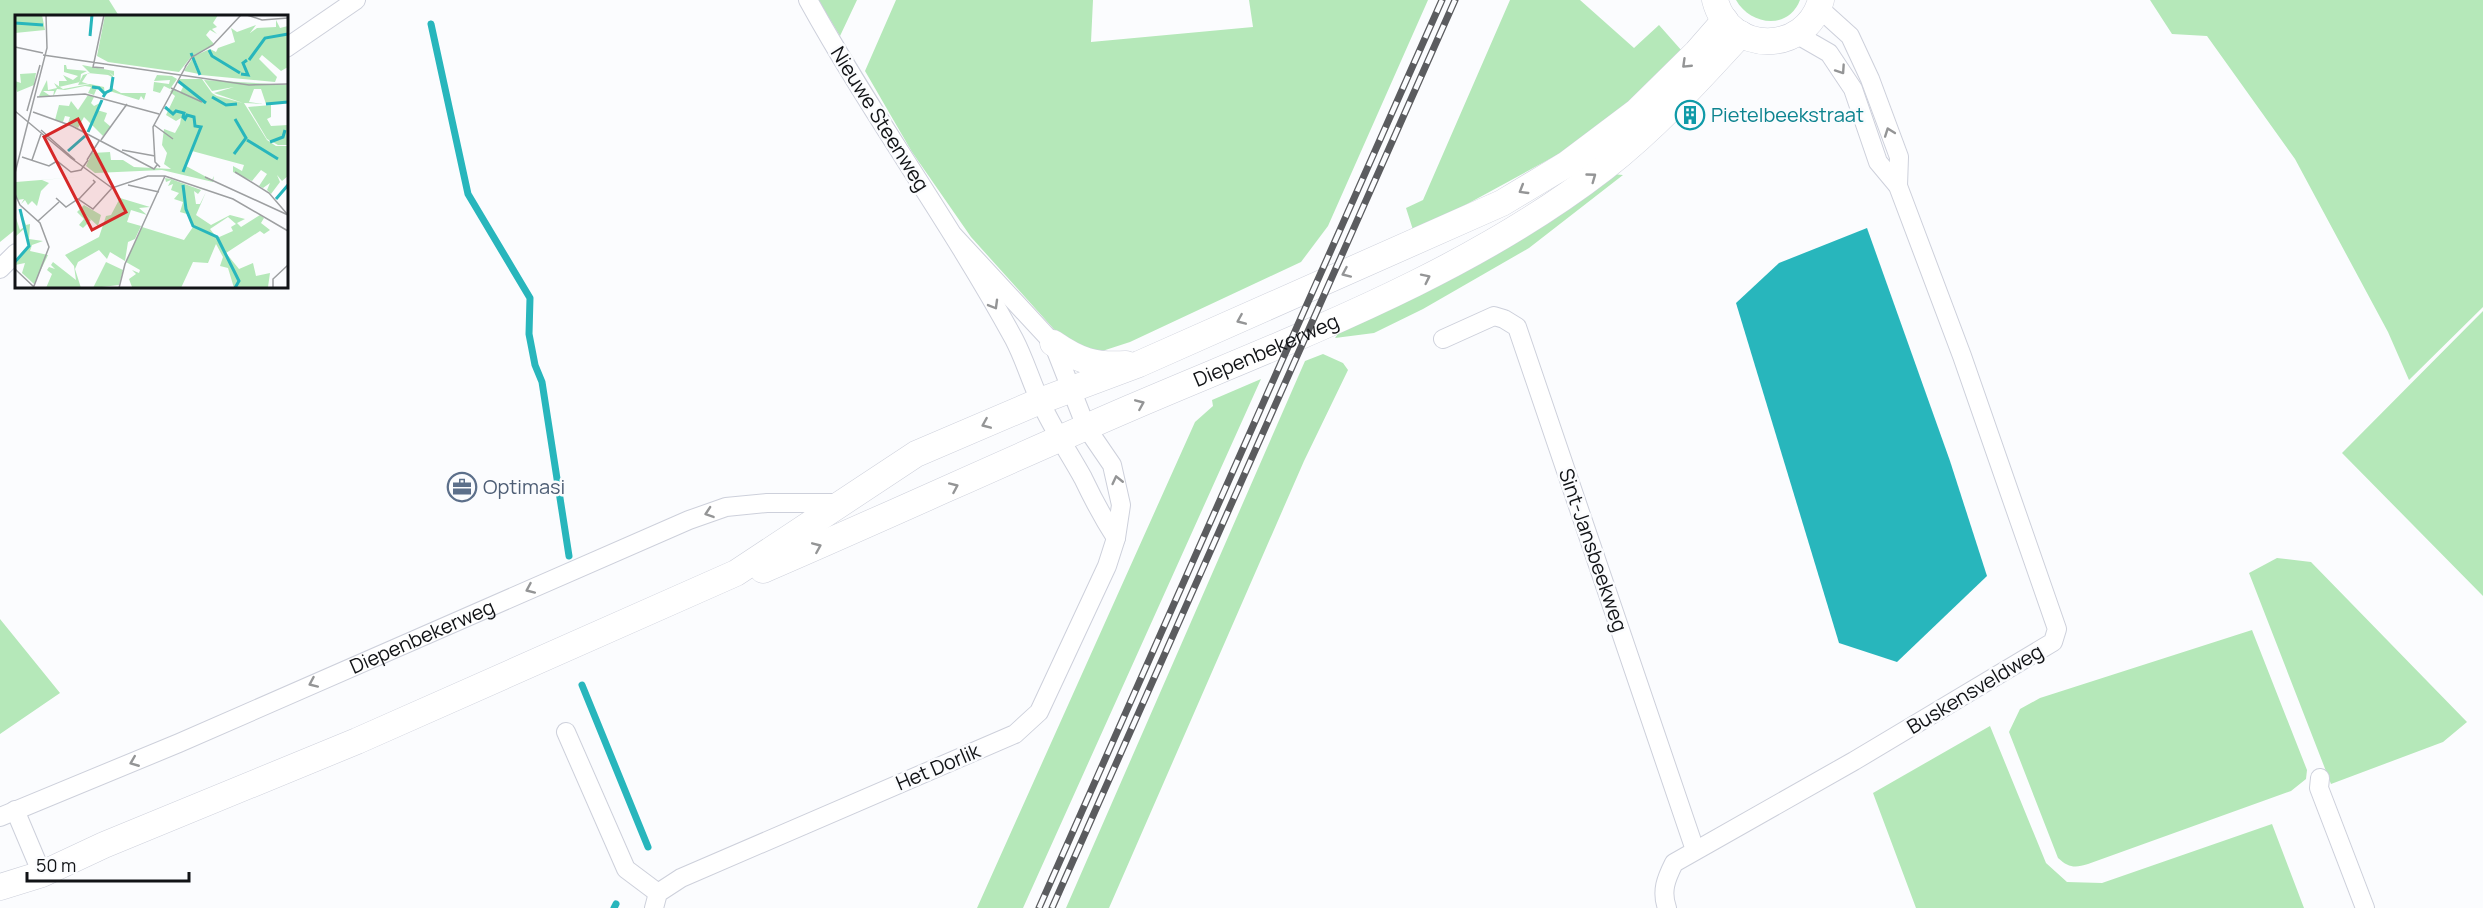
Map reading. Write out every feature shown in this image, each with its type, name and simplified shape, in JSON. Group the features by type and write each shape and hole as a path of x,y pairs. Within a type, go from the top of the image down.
{"main road":[{"path":"1727,18 1762,42 1775,42 1796,34 1815,19 1820,4"},
{"name":"Diepenbekerweg","path":"0,887 42,874 104,845 357,741 736,573 838,503 915,454 1040,401 1139,364 1502,203 1567,164 1636,112 1697,52 1727,18"},
{"name":"Diepenbekerweg","path":"736,573 763,570 1059,438 1373,303 1495,242 1605,167 1671,109 1727,18"},
{"path":"1053,343 1070,355 1098,366 1139,364"},
{"name":"Diepenbekerweg","path":"0,902 42,874"}],"street":[{"path":"288,47 356,0"},
{"name":"Nieuwe Steenweg","path":"808,0 894,146 954,236 1016,341 1040,401"},
{"name":"Buskensveldweg","path":"1820,4 1850,36 1870,79 1899,158 1898,186"},
{"name":"Buskensveldweg","path":"1667,908 1664,899 1664,884 1674,863 1854,761 2053,642 2057,629 1962,357 1898,186 1878,162 1853,88 1829,53 1796,34"},
{"name":"Nieuwe Steenweg","path":"954,236 1053,343 1071,391"},
{"path":"0,269 15,254"},
{"name":"Sint-Jansbeekweg","path":"1443,339 1494,316 1516,327 1695,850"},
{"name":"Het Dorlik","path":"566,732 626,869 656,900 681,878 1015,734 1039,712 1107,566 1116,538 1121,505 1118,480 1112,465 1086,427 1071,391"},
{"path":"1040,401 1082,477 1096,508 1116,538"},
{"name":"Diepenbekerweg","path":"42,874 8,814 179,743 689,520 736,506 767,503 838,503"},
{"path":"2319,783 2366,908"}],"green space":[{"path":"0,0 109,0 118,15 15,15 15,230 0,242"},
{"path":"818,0 857,0 840,36"},
{"path":"896,0 1093,0 1091,42 1253,27 1249,0 1428,0 1328,226 1301,262 1130,342 1093,354 1060,336 971,237 912,152 865,71"},
{"path":"1510,0 1580,0 1634,48 1659,25 1682,51 1642,91 1568,149 1414,233 1406,208 1423,200"},
{"path":"1736,0 1800,0 1787,17 1769,21 1750,15"},
{"path":"2150,0 2483,0 2483,307 2409,380 2388,332 2295,159 2207,36 2172,34"},
{"path":"1612,174 1623,175 1529,248 1423,309 1374,333 1335,338 1347,321"},
{"path":"2483,311 2483,596 2342,453"},
{"path":"1323,354 1343,363 1348,370 1304,461 1109,908 1066,908 1305,361"},
{"path":"1261,379 1023,908 977,908 1195,422 1213,406 1212,400"},
{"path":"2277,558 2311,562 2467,722 2443,742 2331,784 2249,573"},
{"path":"0,619 60,693 0,734"},
{"path":"2252,630 2307,770 2306,779 2291,791 2088,864 2072,866 2058,858 2009,732 2020,709 2040,698"},
{"path":"1990,726 2046,863 2067,882 2102,883 2272,824 2304,908 1916,908 1873,793"}],"water":[{"path":"1867,228 1950,461 1987,576 1897,662 1839,643 1736,303 1779,263"}],"waterway":[{"path":"431,24 468,194 530,298 529,334 535,365 542,382 569,556"},
{"path":"582,685 648,847"},
{"path":"614,908 616,904"}],"railway":[{"path":"1039,908 1442,0"},
{"path":"1052,908 1455,0"}],"place":[{"name":"Pietelbeekstraat","path":"1690,115"},
{"name":"Optimasi","path":"462,487"}]}
